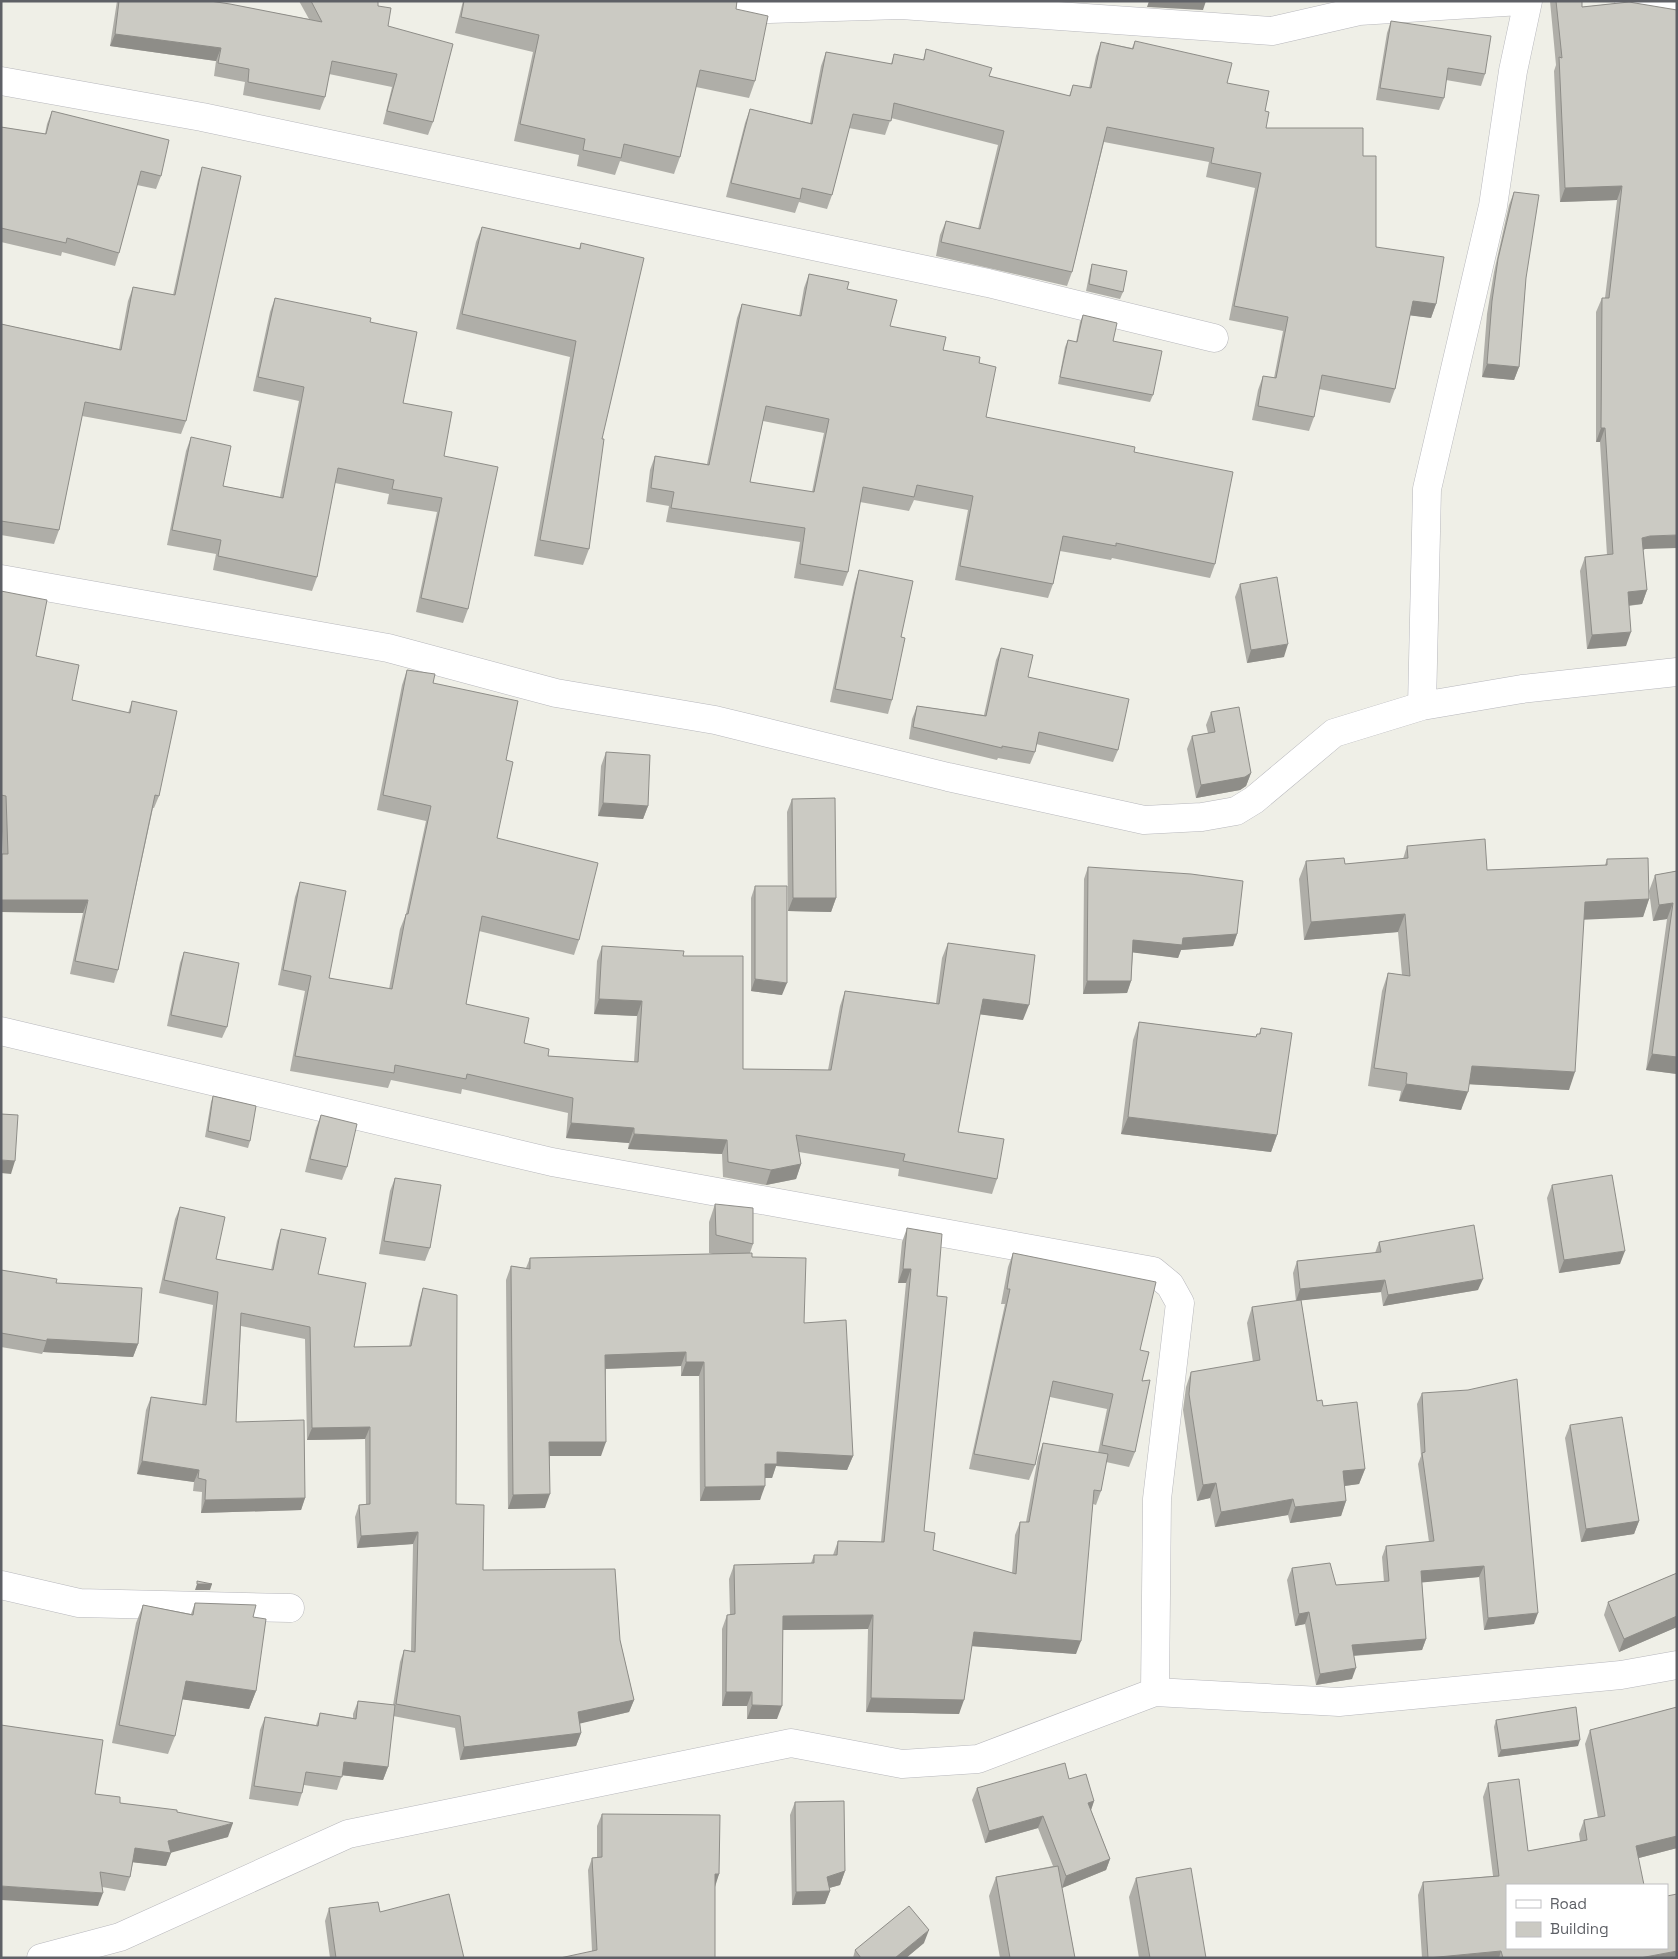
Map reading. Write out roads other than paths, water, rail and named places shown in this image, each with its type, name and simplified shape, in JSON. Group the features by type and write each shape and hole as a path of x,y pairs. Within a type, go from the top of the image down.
{"street":[{"path":"732,1 768,9 902,3 1272,30 1359,6 1521,1"},
{"path":"1422,706 1427,489 1493,206 1513,70 1528,1"},
{"path":"1629,1 1677,11"},
{"path":"1,81 202,117 979,281 1214,338"},
{"path":"1,579 388,648 556,693 715,720 948,777 1144,820 1202,817 1236,811 1254,800 1334,733 1422,706 1522,689 1677,672"},
{"path":"1,1031 552,1162 1153,1271 1170,1285 1180,1303 1157,1499 1155,1692"},
{"path":"1,1585 80,1603 290,1608"},
{"path":"41,1958 120,1937 348,1834 791,1743 902,1764 978,1758 1155,1692 1339,1702 1621,1675 1677,1665"}]}
